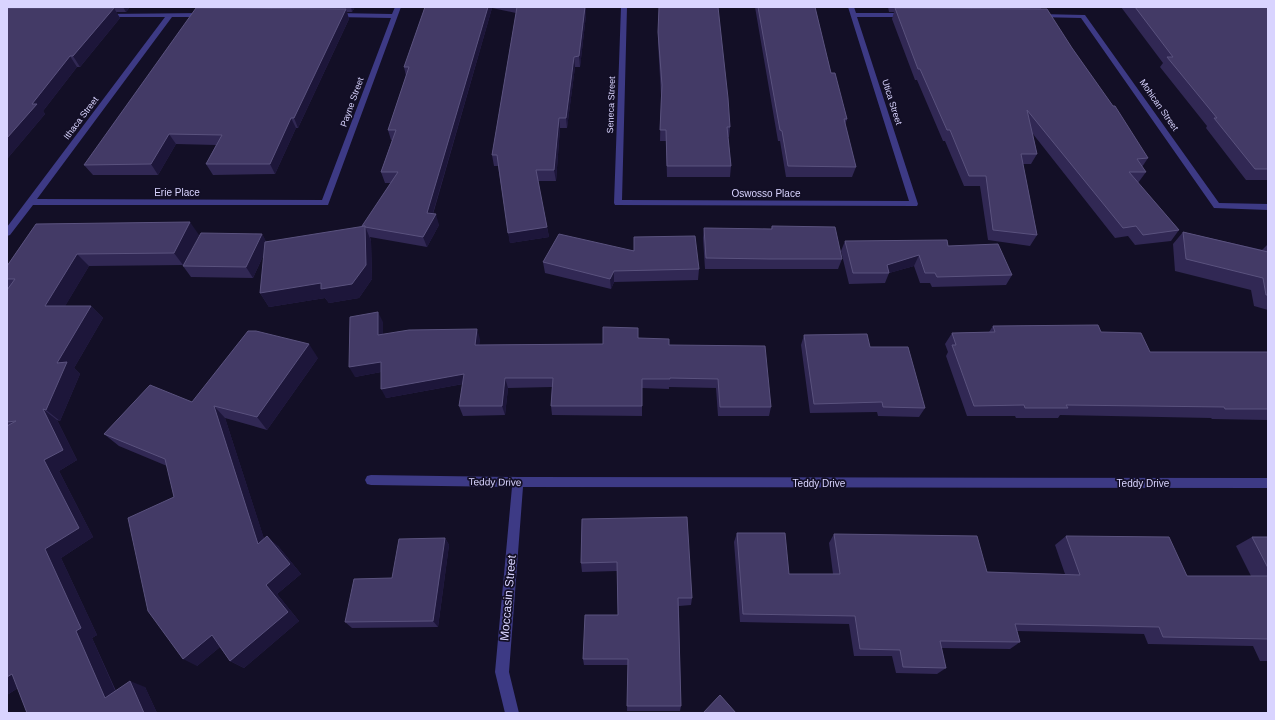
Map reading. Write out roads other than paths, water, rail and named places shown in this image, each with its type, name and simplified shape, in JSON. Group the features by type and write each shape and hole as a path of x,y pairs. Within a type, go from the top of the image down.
{"street":[{"name":"Payne Street","path":"325,203 398,7"},
{"name":"Seneca Street","path":"618,203 624,7"},
{"path":"852,11 917,15"},
{"name":"Utica Street","path":"852,11 914,204"},
{"path":"100,15 209,15"},
{"name":"Ithaca Street","path":"7,233 170,15"},
{"path":"325,16 395,16"},
{"name":"Mohican Street","path":"1028,16 1083,16 1217,206 1268,207"},
{"name":"Erie Place","path":"30,202 325,203"},
{"name":"Oswosso Place","path":"618,203 914,204"},
{"name":"Teddy Drive","path":"371,480 518,482 1268,483"},
{"name":"Moccasin Street","path":"512,713 502,672 518,482"}]}
